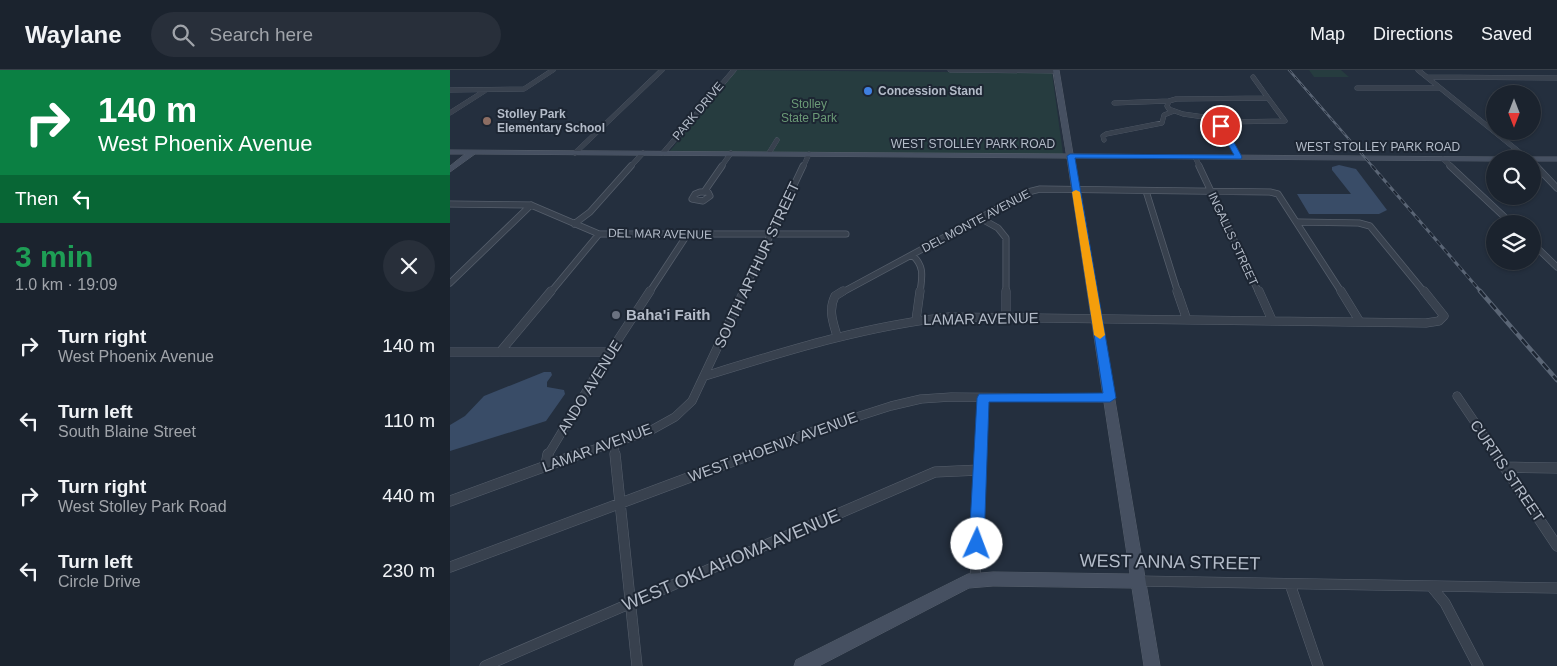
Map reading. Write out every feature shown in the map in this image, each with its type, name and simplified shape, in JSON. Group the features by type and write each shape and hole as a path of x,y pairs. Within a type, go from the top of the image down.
{"main road":[{"path":"1056,70 1152,666"},
{"name":"WEST STOLLEY PARK ROAD","path":"450,152 1486,159"},
{"path":"450,170 473,152"},
{"path":"1541,159 1557,160"},
{"name":"WEST ANNA STREET","path":"802,666 968,581 1137,581"}],"street":[{"path":"450,90 526,88 553,70"},
{"path":"575,153 662,70"},
{"name":"PARK DRIVE","path":"663,153 734,70"},
{"path":"950,70 1056,70"},
{"path":"1418,70 1517,150"},
{"path":"1169,101 1167,106 1174,111 1212,118 1221,122 1278,122 1285,120 1253,77"},
{"path":"1427,77 1557,78"},
{"path":"1357,88 1440,88"},
{"path":"450,113 486,90"},
{"path":"1114,103 1169,101 1176,99 1269,98"},
{"path":"1104,140 1103,136 1106,134 1162,123 1164,115 1174,111"},
{"path":"1221,122 1221,126 1239,157"},
{"path":"769,154 777,140"},
{"path":"574,224 590,212 643,153"},
{"path":"704,192 731,153"},
{"name":"SOUTH ARTHUR STREET","path":"705,376 809,154"},
{"name":"INGALLS STREET","path":"1195,157 1272,320"},
{"path":"1443,159 1502,215"},
{"path":"1541,171 1557,188"},
{"name":"DEL MONTE AVENUE","path":"837,336 830,313 831,304 835,296 1028,192 1040,189 1270,192 1278,194 1298,222"},
{"path":"1146,191 1164,253 1187,320"},
{"name":"DEL MAR AVENUE","path":"450,204 531,205 599,234 772,236 846,234"},
{"path":"450,283 531,205"},
{"path":"980,218 1003,231 1006,238 1006,318"},
{"path":"1298,222 1360,322"},
{"name":"LAMAR AVENUE","path":"450,501 520,477 546,465 648,432 675,417 692,401 705,376 837,336 916,320 949,317 1360,322 1437,321 1444,316 1370,226 1360,223 1298,222"},
{"path":"500,352 599,234"},
{"name":"ANDO AVENUE","path":"546,465 548,454 610,352 686,235"},
{"path":"1541,252 1557,267"},
{"path":"912,255 919,261 923,271 916,320"},
{"path":"450,352 610,352"},
{"name":"CURTIS STREET","path":"1457,396 1557,546"},
{"path":"975,581 983,398"},
{"name":"WEST PHOENIX AVENUE","path":"450,567 819,429 891,406 921,399 1110,398"},
{"path":"614,442 637,666"},
{"path":"1504,467 1557,468"},
{"name":"WEST OKLAHOMA AVENUE","path":"485,666 935,472 980,470"},
{"name":"WEST ANNA STREET","path":"1137,581 1557,588"},
{"path":"1290,584 1318,666"},
{"path":"1431,586 1445,603 1478,666"}],"green space":[{"name":"Stolley State Park","path":"737,70 1052,73 1063,154 670,151"},
{"path":"1309,70 1341,70 1349,77 1314,77"}],"water":[{"path":"1339,165 1356,169 1387,210 1379,214 1309,214 1297,194 1351,194 1332,170 1332,167"},
{"path":"544,372 551,372 552,375 547,382 547,387 564,390 565,394 546,421 450,451 450,425 465,416 484,396"}],"railway":[{"path":"1289,70 1373,167"},
{"path":"1372,166 1482,293"},
{"path":"1480,291 1557,380"}],"slow traffic":[{"path":"1076,192 1100,335"}],"place":[{"name":"Concession Stand","path":"868,91"},
{"name":"Stolley Park Elementary School","path":"487,121"},
{"name":"Baha'i Faith","path":"616,315"}],"route":[{"path":"977,544 983,398 1110,398 1070,156 1239,157 1221,126"}]}
